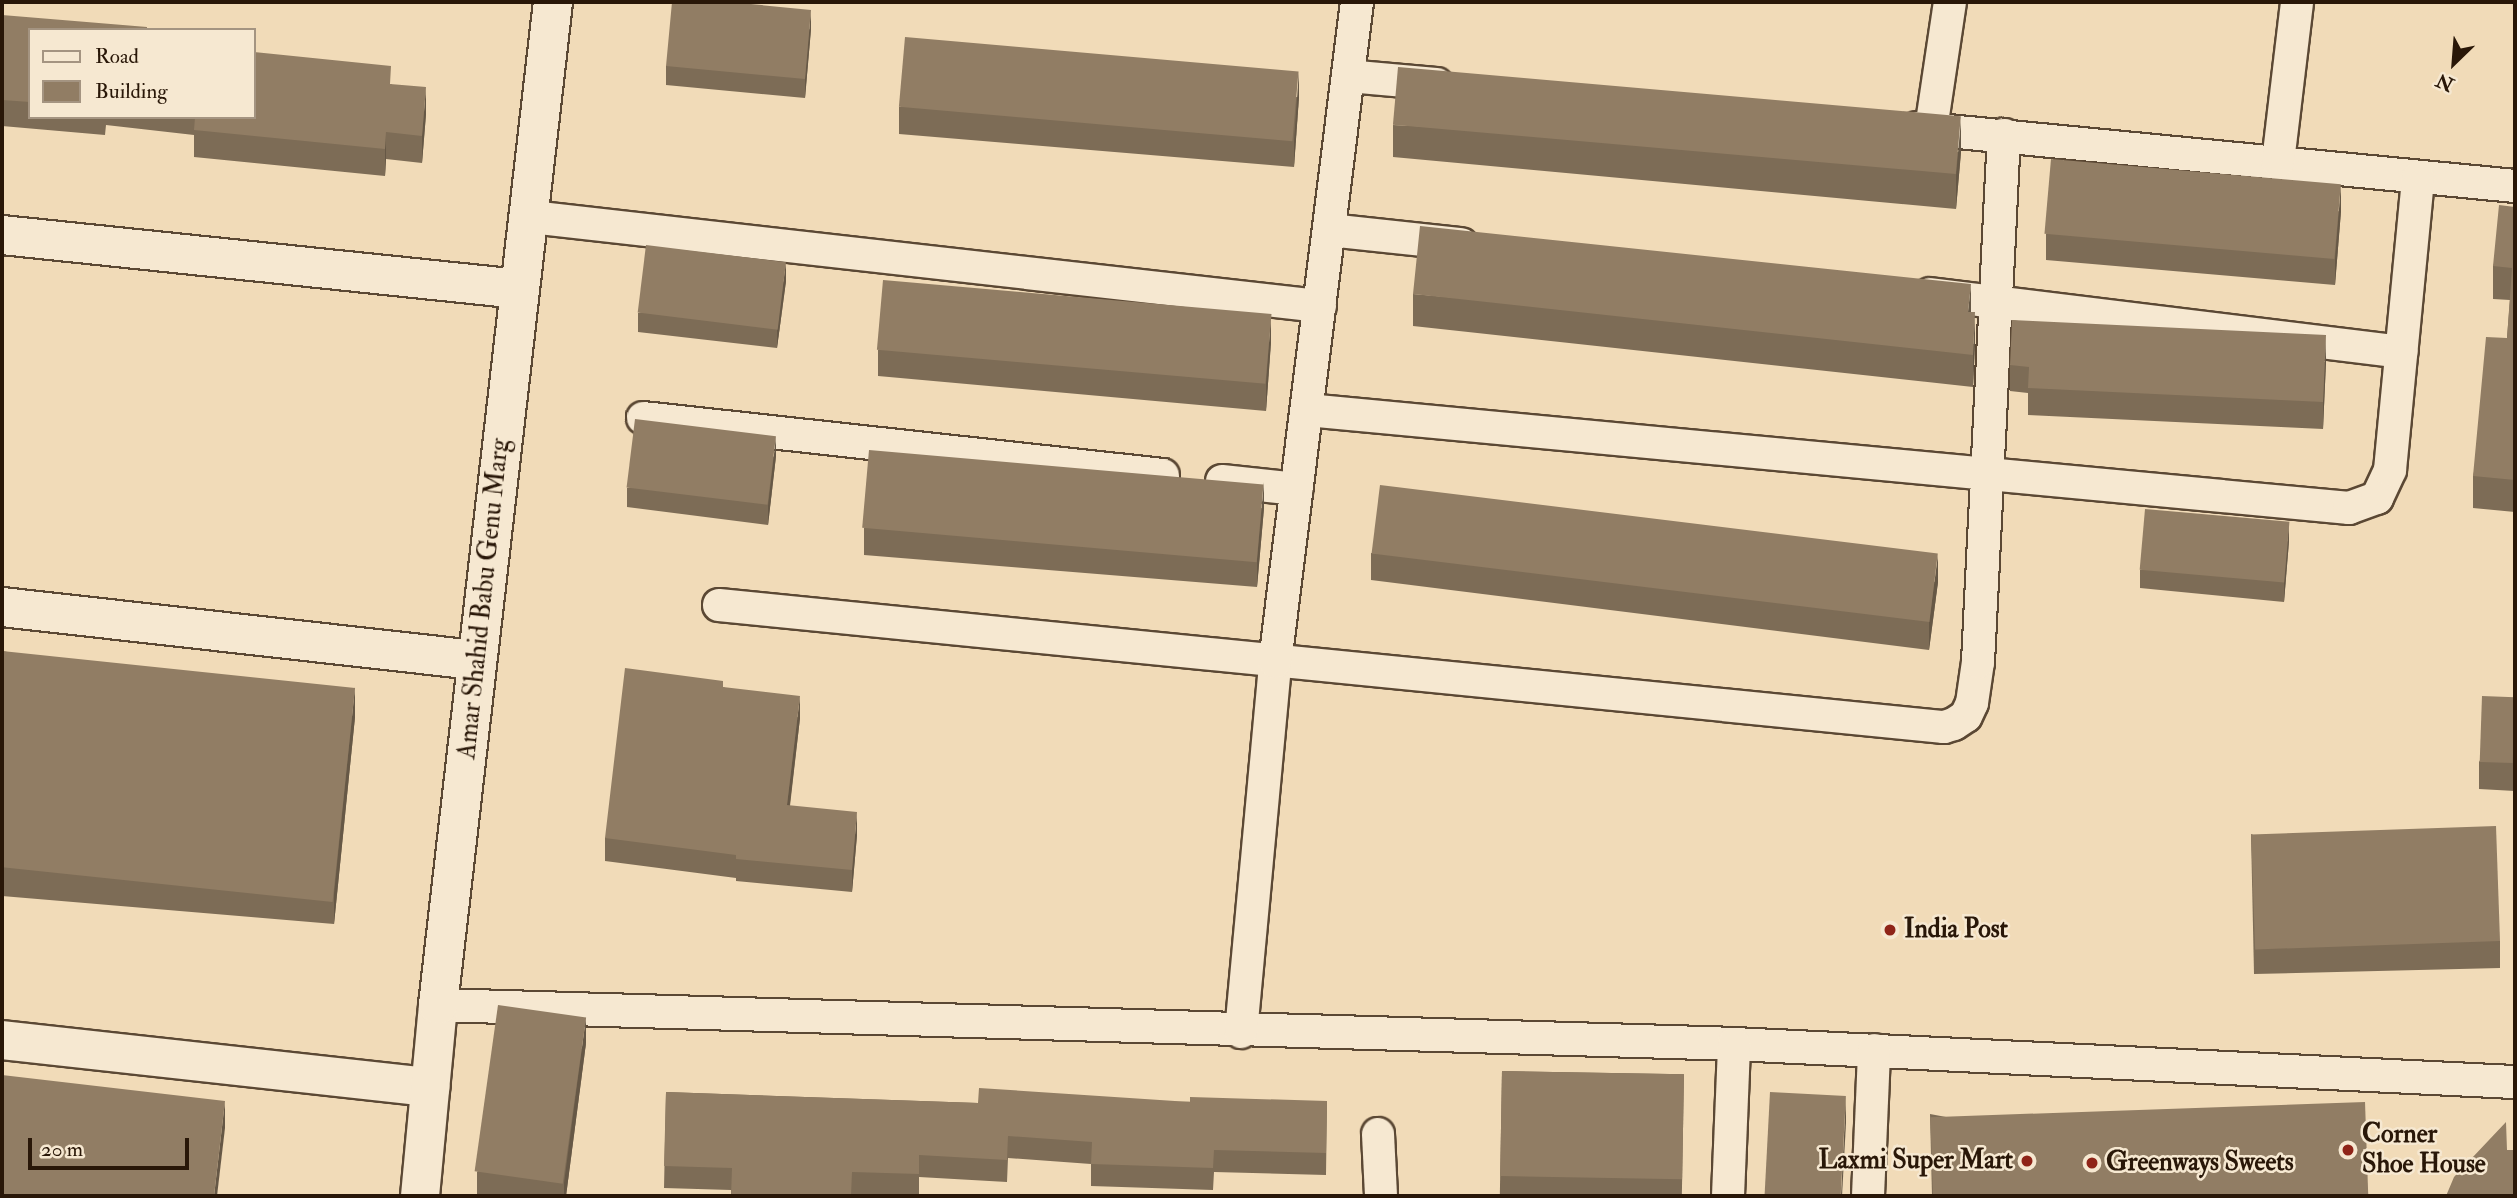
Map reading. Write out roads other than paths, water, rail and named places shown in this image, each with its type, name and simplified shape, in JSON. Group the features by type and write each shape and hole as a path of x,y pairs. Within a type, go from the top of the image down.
{"street":[{"name":"Amar Shahid Babu Genu Marg","path":"420,1196 438,1006 554,2"},
{"path":"2,234 519,289"},
{"path":"2,607 477,660"},
{"path":"2,1040 430,1087"}],"lane":[{"path":"1241,1032 1275,662 1357,2"},
{"path":"1931,129 1950,2"},
{"path":"2278,162 2297,2"},
{"path":"1348,76 1473,87"},
{"path":"1889,125 2515,186"},
{"path":"719,605 1944,727 1954,724 1966,716 1972,703 1978,662 2004,135"},
{"path":"1307,410 1987,474 2325,509 2365,505 2385,488 2389,470 2418,177"},
{"path":"531,217 1320,306"},
{"path":"1329,230 1496,248"},
{"path":"1899,291 2401,352"},
{"path":"643,418 1297,489"},
{"path":"438,1006 1241,1032 1734,1044 2515,1082"},
{"path":"1728,1196 1734,1044"},
{"path":"1868,1196 1874,1050"},
{"path":"1378,1133 1381,1196"}],"place":[{"name":"India Post","path":"1890,930"},
{"name":"Corner Shoe House","path":"2348,1150"},
{"name":"Laxmi Super Mart","path":"2027,1161"},
{"name":"Greenways Sweets","path":"2092,1163"}]}
